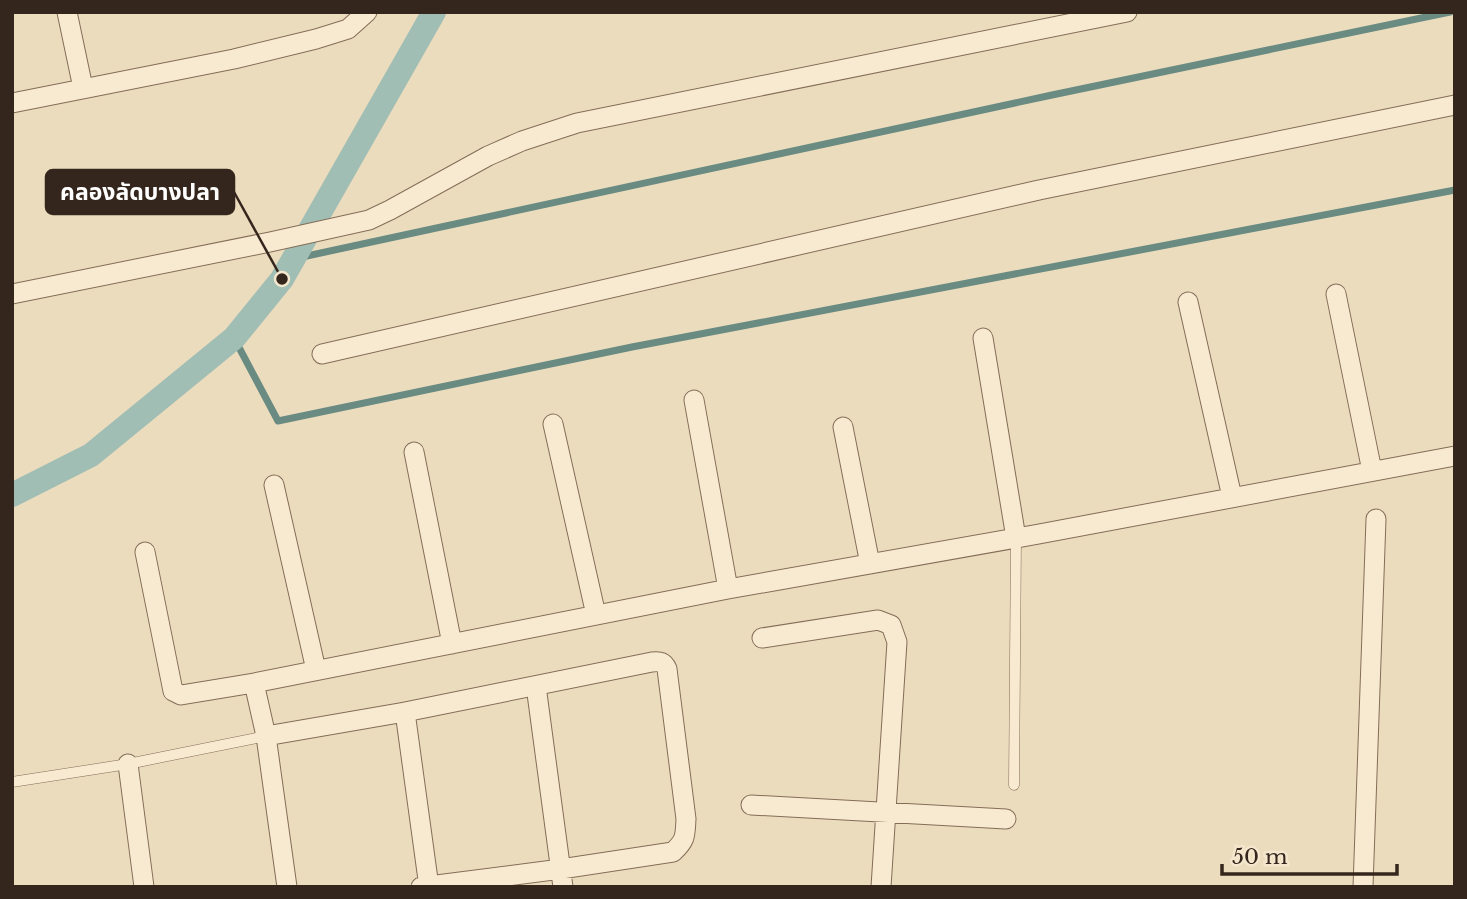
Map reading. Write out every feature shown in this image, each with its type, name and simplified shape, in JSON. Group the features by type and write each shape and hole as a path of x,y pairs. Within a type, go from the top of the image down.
{"street":[{"path":"67,12 83,89"},
{"path":"12,103 234,59 316,39 348,29 367,12"},
{"path":"12,294 369,220 488,156 522,141 577,123 1073,18 1127,12"},
{"path":"322,354 1039,190 1455,105"},
{"path":"1336,295 1372,471"},
{"path":"1188,302 1232,497"},
{"path":"984,338 1016,538"},
{"path":"694,400 727,589"},
{"path":"553,424 596,615"},
{"path":"843,426 870,564"},
{"path":"414,452 452,644"},
{"path":"145,552 173,691 181,695 254,683 727,589 1455,456"},
{"path":"274,485 316,670"},
{"path":"1363,887 1376,519"},
{"path":"762,638 878,620 891,625 897,642 881,887"},
{"path":"266,736 405,712 660,661 667,669 686,819 685,836 673,852 562,878 427,886 405,712"},
{"path":"254,683 266,736 287,887"},
{"path":"536,686 562,878"},
{"path":"128,764 144,887"},
{"path":"751,804 1006,820"}],"lane":[{"path":"1014,785 1016,538"},
{"path":"12,782 128,764 266,736"}],"waterway":[{"path":"12,495 91,455 234,338 282,279 434,12"},
{"path":"293,259 1450,12"},
{"path":"234,338 278,421 632,347 1455,190"}],"place":[{"name":"คลองลัดบางปลา","path":"282,279"}]}
